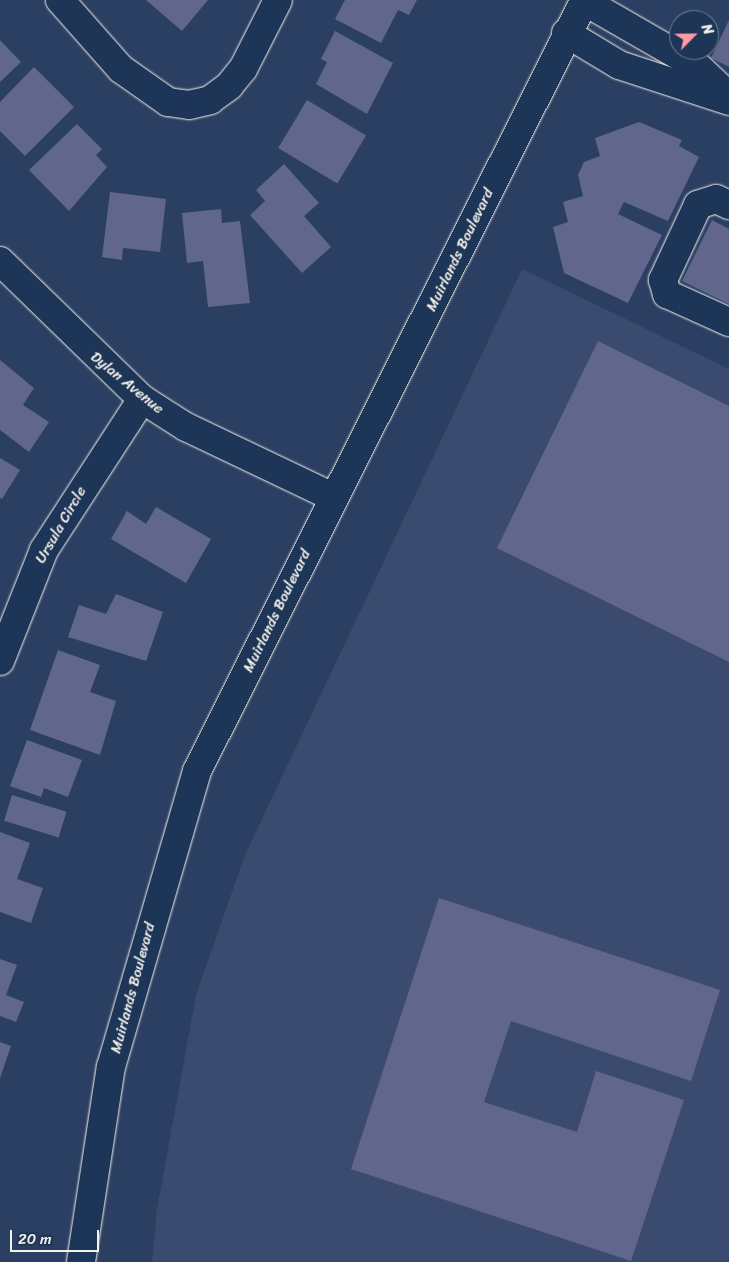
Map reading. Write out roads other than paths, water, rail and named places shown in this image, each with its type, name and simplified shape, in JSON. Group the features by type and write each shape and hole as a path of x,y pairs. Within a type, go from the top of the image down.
{"street":[{"path":"60,0 121,69 168,102 189,105 210,100 229,86 243,69 278,0"},
{"path":"585,1 697,66 729,96"},
{"name":"Muirlands Boulevard","path":"81,1262 111,1067 197,771 332,497 566,33 585,1"},
{"path":"566,33 619,65 729,101"},
{"path":"718,202 698,205 662,288 729,322"},
{"name":"Dylan Avenue","path":"0,261 142,399 186,427 332,497"},
{"name":"Ursula Circle","path":"0,661 44,550 142,399"}]}
